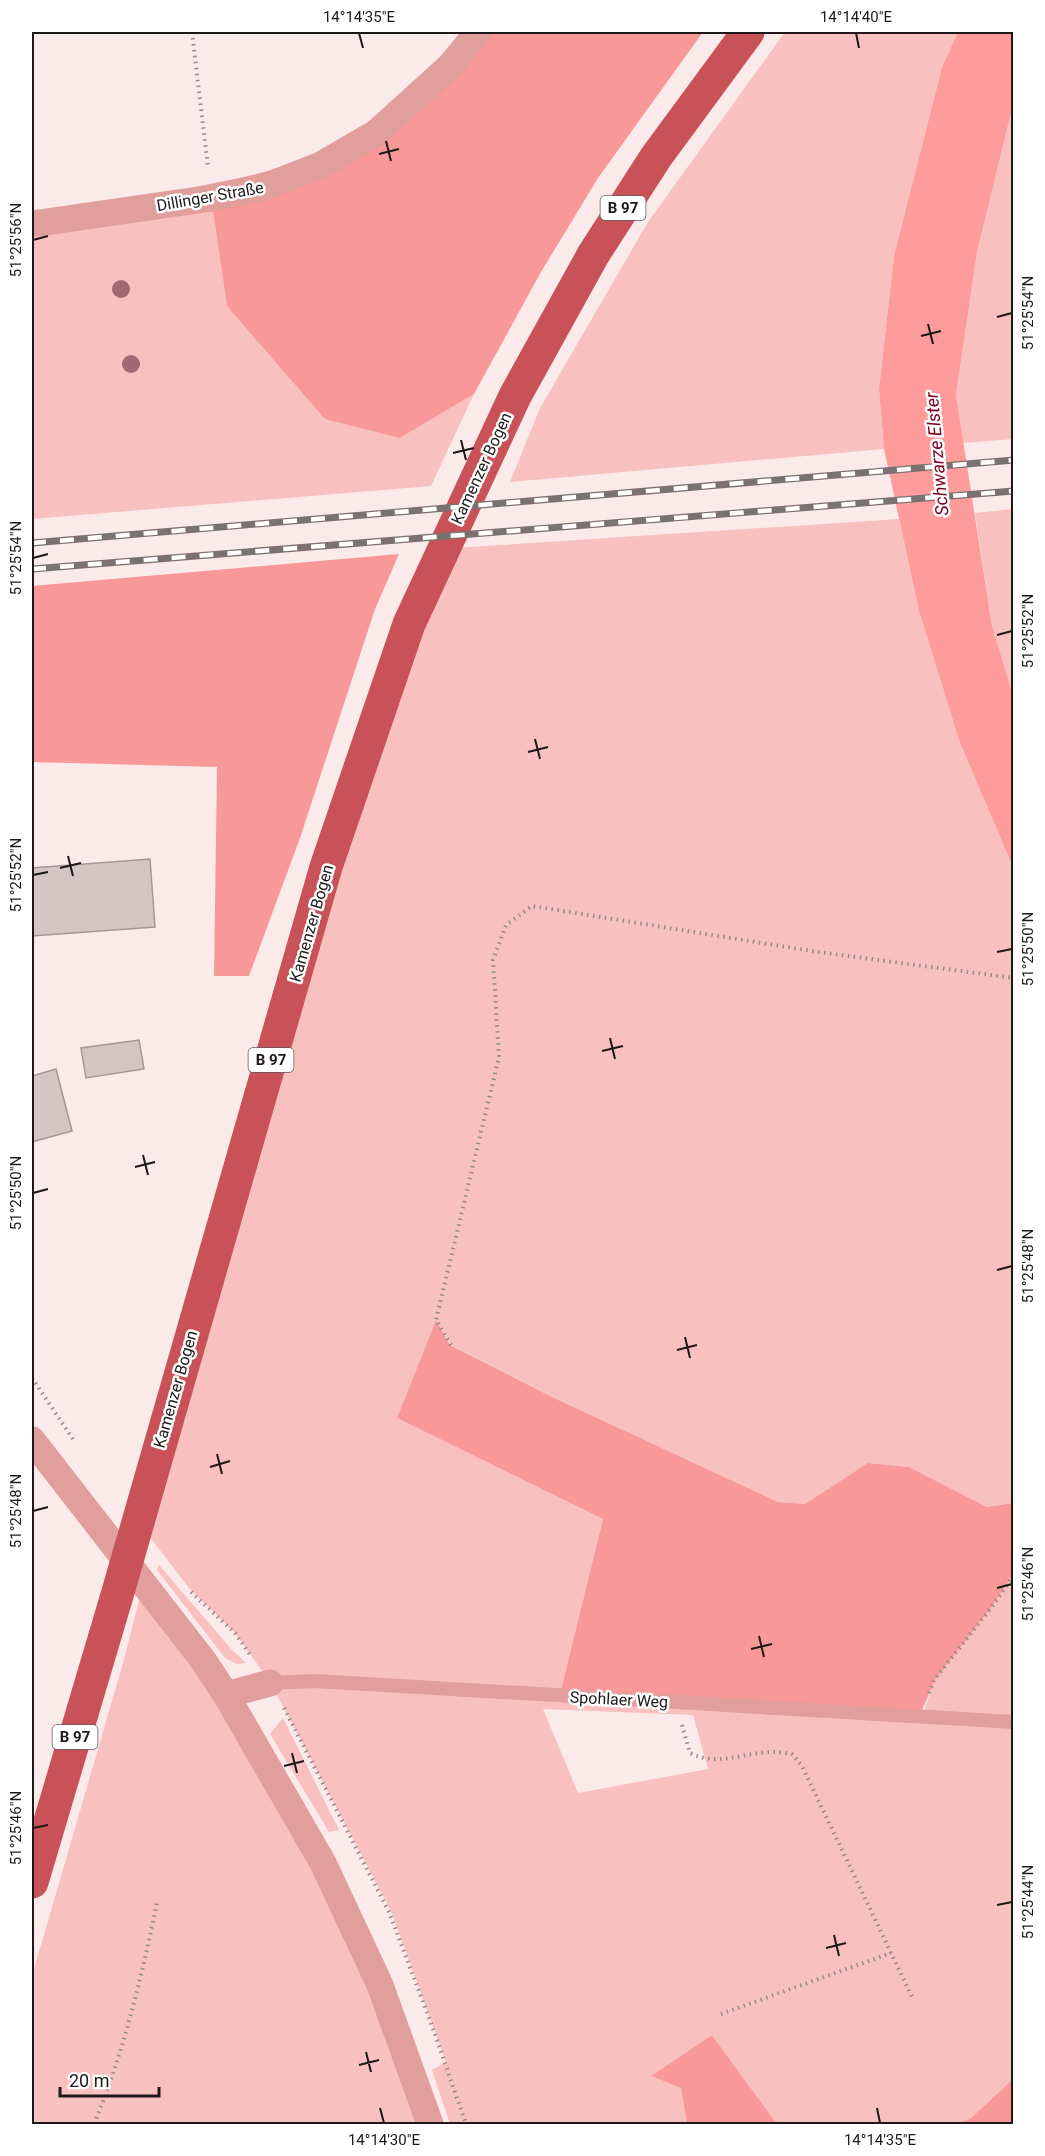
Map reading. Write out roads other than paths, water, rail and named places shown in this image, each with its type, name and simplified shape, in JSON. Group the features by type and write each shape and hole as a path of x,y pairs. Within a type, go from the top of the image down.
{"main road":[{"name":"Kamenzer Bogen","path":"32,1882 118,1592 326,867 408,624 514,396 593,255 656,157 748,32"}],"street":[{"name":"Dillinger Straße","path":"32,224 212,198 264,188 321,165 376,133 450,66 478,32"},
{"path":"32,1440 202,1660 226,1695 323,1863 380,1986 430,2124"},
{"name":"Spohlaer Weg","path":"226,1695 270,1683"}],"lane":[{"name":"Spohlaer Weg","path":"270,1683 316,1681 1014,1722"}],"water":[{"name":"Schwarze Elster","path":"958,32 1013,32 1013,105 977,252 956,395 992,626 1013,695 1013,867 960,743 919,611 884,449 879,389 894,256 942,67"}],"railway":[{"path":"32,543 1014,460"},
{"path":"32,569 1014,491"}]}
